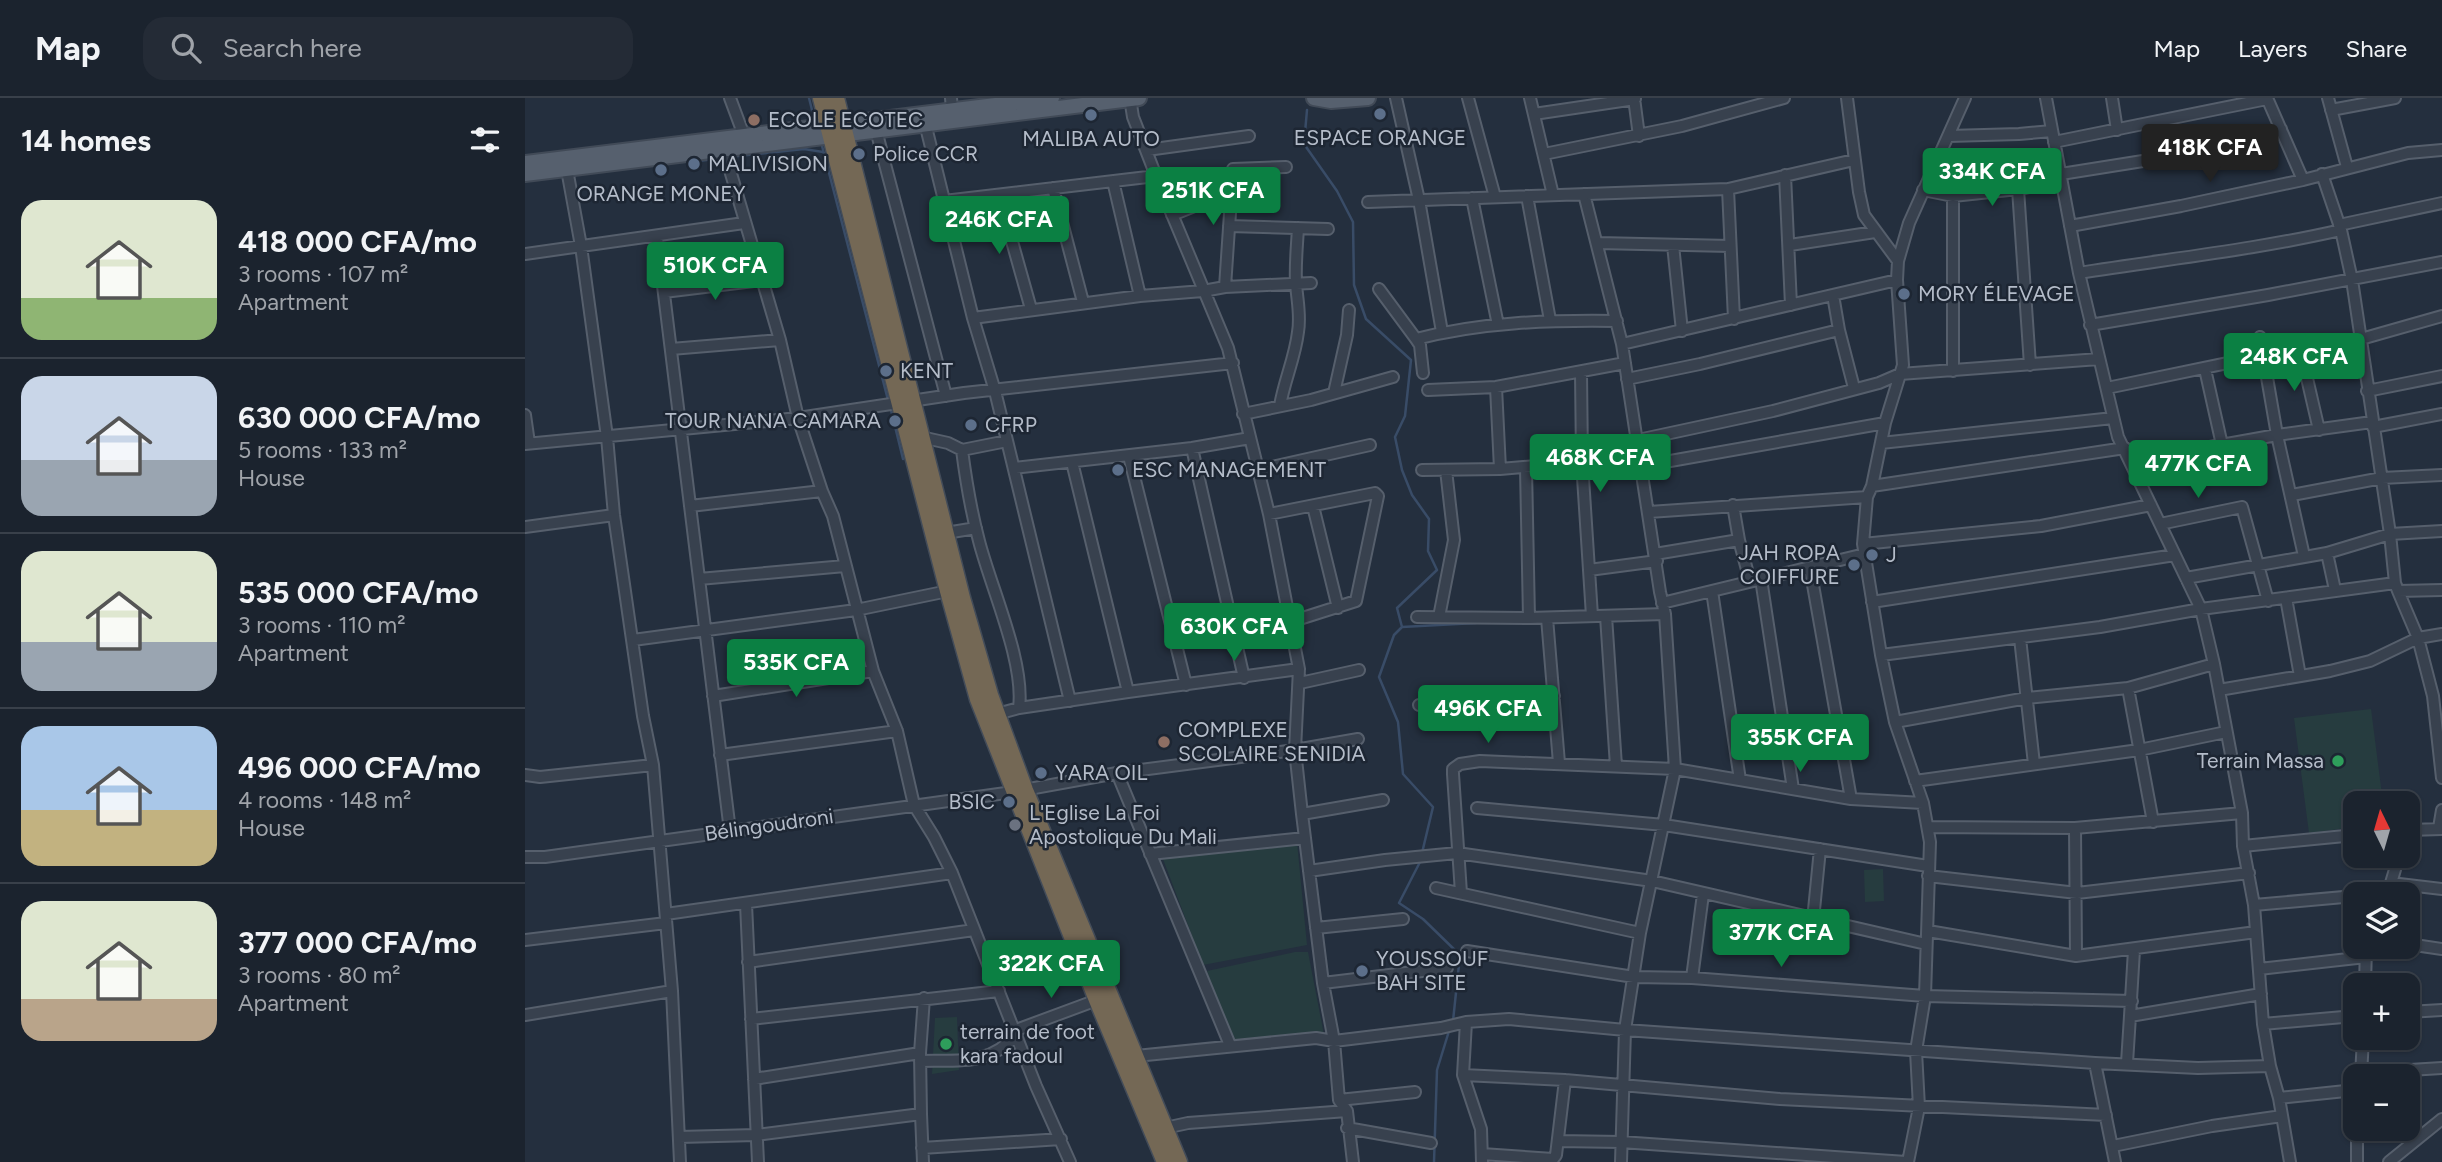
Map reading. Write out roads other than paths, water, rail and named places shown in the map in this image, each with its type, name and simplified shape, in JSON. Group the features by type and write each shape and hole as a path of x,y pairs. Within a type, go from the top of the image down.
{"highway":[{"path":"821,98 837,130 906,402 948,591 978,699 1136,1056 1179,1162"},
{"path":"836,98 837,130"},
{"path":"906,402 921,437 978,653 1019,791 1097,1000 1165,1162"}],"main road":[{"path":"525,162 566,164 723,145 837,130 952,104 1052,98"},
{"path":"837,130 876,130 1133,98"},
{"path":"1314,98 1331,101 1368,98"}],"street":[{"path":"730,98 746,142"},
{"path":"1133,98 1133,117 1233,363 1243,414 1269,514 1299,670 1295,750 1301,814 1323,983 1334,1041 1339,1100 1347,1111 1353,1162"},
{"path":"1396,98 1419,200 1442,332"},
{"path":"1468,98 1495,197"},
{"path":"1530,98 1553,195"},
{"path":"1544,154 1639,136 1784,98"},
{"path":"1847,98 1864,215 1898,261"},
{"path":"1557,1141 1622,1142 1907,1162 1919,1107 1916,1051 1925,996 1930,842 1923,803 1895,722 1864,549 1867,498 1885,423 1903,365 1898,261 1909,223 1965,98"},
{"path":"2046,98 2090,325 2118,437 2126,448 2201,608 2214,664 2242,813 2243,846 2254,905 2263,1024 2290,1162"},
{"path":"2112,98 2117,130"},
{"path":"2328,98 2347,167"},
{"path":"2332,110 2395,98"},
{"path":"1534,114 1635,99 1639,136"},
{"path":"1949,136 2053,136 2117,130 2267,99 2303,180"},
{"path":"925,123 973,318 995,391 1070,701"},
{"path":"1923,190 1952,196 2018,189 2168,157 2281,129"},
{"path":"876,130 946,396"},
{"path":"1147,150 1249,136"},
{"path":"723,145 780,340 798,418 833,516 873,671 897,731 915,805 951,873 1017,1032 1036,1086 1070,1162"},
{"path":"2070,226 2303,180 2408,153 2442,150"},
{"path":"1368,202 1728,188 1854,160"},
{"path":"566,164 581,246 607,437 614,515 643,716 653,765 672,991 680,1162"},
{"path":"1225,287 1233,169 1286,167"},
{"path":"2322,174 2340,228 2351,280 2397,587 2418,638 2437,696 2442,778"},
{"path":"1786,175 1791,305"},
{"path":"944,201 1156,176"},
{"path":"1113,181 1140,296"},
{"path":"1053,188 1083,302"},
{"path":"1728,188 1734,319"},
{"path":"2018,189 2030,365"},
{"path":"1172,215 1231,191"},
{"path":"1584,194 1622,344 1642,464 1665,614 1675,769 1640,933 1625,1030 1621,1162"},
{"path":"999,195 1031,309"},
{"path":"1527,196 1551,320"},
{"path":"1952,196 1953,372"},
{"path":"1472,198 1498,325"},
{"path":"2079,273 2279,244 2442,203"},
{"path":"525,254 744,223"},
{"path":"1229,226 1328,229"},
{"path":"1280,406 1283,382 1293,358 1299,331 1296,283 1298,228"},
{"path":"1790,245 1875,232"},
{"path":"657,237 730,831"},
{"path":"1598,243 1730,246"},
{"path":"1598,243 1730,246"},
{"path":"1673,245 1682,331"},
{"path":"710,261 713,286"},
{"path":"2090,325 2442,262"},
{"path":"664,292 762,280"},
{"path":"1622,344 1897,280"},
{"path":"973,318 1083,302 1225,287 1311,283"},
{"path":"1379,289 1420,345 1423,373"},
{"path":"1833,295 1854,388"},
{"path":"1334,393 1347,335 1349,310"},
{"path":"2107,388 2300,348 2361,339 2442,316"},
{"path":"1416,339 1442,332 1551,320 1617,321"},
{"path":"1627,379 1839,330"},
{"path":"2260,337 2277,435 2304,556"},
{"path":"671,349 780,340"},
{"path":"2300,348 2319,430"},
{"path":"1638,440 1773,411 1879,383 1900,374 2099,359"},
{"path":"525,415 527,443 798,418 946,396 1233,363"},
{"path":"1428,390 1496,387 1625,363"},
{"path":"2205,369 2222,445"},
{"path":"1581,372 1582,462 1592,617"},
{"path":"2367,391 2442,376"},
{"path":"1243,414 1393,377"},
{"path":"1496,387 1500,470"},
{"path":"2132,461 2277,435 2442,414"},
{"path":"1881,443 2113,418"},
{"path":"1422,470 1500,470 1582,462 1642,464 1885,423"},
{"path":"921,437 947,443 962,450 1007,441"},
{"path":"1014,468 1192,448 1250,438"},
{"path":"1258,470 1370,444"},
{"path":"1192,448 1244,678"},
{"path":"1872,486 2126,448"},
{"path":"962,450 976,528 1014,659 1021,691 1019,708"},
{"path":"1129,456 1186,685"},
{"path":"1072,462 1128,692"},
{"path":"1526,468 1529,618"},
{"path":"1439,617 1454,540 1446,470"},
{"path":"2292,495 2382,478 2442,475"},
{"path":"690,506 822,491"},
{"path":"1269,514 1375,493 1378,496 1356,601 1290,622"},
{"path":"1649,512 1867,498"},
{"path":"1733,505 1739,540 1756,580 1793,789"},
{"path":"1662,603 1810,568 1864,549 2041,526 2151,505"},
{"path":"1313,506 1338,608"},
{"path":"2160,524 2242,507 2267,601"},
{"path":"525,527 614,515"},
{"path":"946,533 976,528"},
{"path":"2186,578 2327,553 2390,534 2442,531"},
{"path":"1589,570 1739,540"},
{"path":"2327,553 2335,590"},
{"path":"1872,601 2175,555"},
{"path":"699,579 845,566"},
{"path":"1810,568 1851,799"},
{"path":"1881,655 2099,627 2201,608 2335,590 2397,587 2442,590"},
{"path":"633,640 856,610 948,591"},
{"path":"1712,591 1740,780"},
{"path":"2286,598 2300,676"},
{"path":"1417,617 1547,618 1665,614"},
{"path":"1606,616 1616,766"},
{"path":"1547,618 1559,763"},
{"path":"2219,690 2369,661 2418,638 2442,634"},
{"path":"2020,638 2035,764"},
{"path":"1895,722 2027,698 2128,688 2214,664"},
{"path":"997,714 1019,708 1128,692 1299,670"},
{"path":"1300,683 1359,670"},
{"path":"713,696 873,671"},
{"path":"2128,688 2153,822"},
{"path":"1419,705 1554,696"},
{"path":"720,755 897,731"},
{"path":"1915,781 2139,750 2227,732"},
{"name":"Bélingoudroni","path":"525,857 545,858 1019,791 1358,739"},
{"path":"1461,893 1453,774 1455,766 1480,761 1675,769 1851,799 1923,803"},
{"path":"525,775 540,777 653,765"},
{"path":"1118,774 1230,1045"},
{"path":"1301,814 1383,800"},
{"path":"1477,808 1664,825 1820,849 1928,871 2077,893 2249,873"},
{"path":"2420,830 2440,829 2442,810"},
{"path":"1928,827 2075,828 2242,813"},
{"path":"2075,828 2076,956"},
{"path":"2243,846 2343,836"},
{"path":"1150,854 1305,838"},
{"path":"1813,920 1820,849"},
{"path":"1309,871 1457,853 1653,881 1926,944"},
{"path":"525,940 951,873"},
{"path":"2420,887 2442,890"},
{"path":"1436,888 1640,933"},
{"path":"1692,978 1703,894"},
{"path":"2254,905 2343,897"},
{"path":"746,904 758,1162"},
{"path":"1316,928 1403,919"},
{"path":"748,962 974,930"},
{"path":"1928,931 2076,956 2256,932"},
{"path":"2420,946 2442,949"},
{"path":"2127,1063 2134,950"},
{"path":"1467,951 1634,977 1692,978 1925,996 2132,1001"},
{"path":"2259,969 2343,956"},
{"path":"1323,983 1447,968"},
{"path":"525,1014 672,991"},
{"path":"751,1019 999,991"},
{"path":"2130,1016 2261,994"},
{"path":"923,1162 920,1057 924,998"},
{"path":"754,1079 920,1057 984,1058 1002,1049 1017,1032 1097,1000"},
{"path":"2420,1011 2442,1010"},
{"path":"2263,1024 2343,1017"},
{"path":"1136,1056 1316,1038 1334,1041 1441,1028 1466,1022 1509,1019 1625,1030 2095,1063 2199,1068 2270,1066"},
{"path":"1466,1022 1462,1075 1481,1129 1482,1158 1553,1159 1556,1155 1565,1080"},
{"path":"2095,1063 2115,1162"},
{"path":"2420,1070 2442,1068"},
{"path":"1462,1075 1565,1080 1780,1099 2106,1115"},
{"path":"2279,1098 2343,1091"},
{"path":"1339,1100 1415,1092"},
{"path":"1165,1128 1188,1123 1347,1111"},
{"path":"679,1137 756,1135 921,1114"},
{"path":"2113,1146 2212,1126 2282,1116"},
{"path":"2389,1162 2442,1119"},
{"path":"1347,1128 1431,1143"},
{"path":"922,1148 1061,1139"},
{"path":"2357,1141 2357,1162"}],"waterway":[{"path":"809,98 815,122"},
{"path":"1307,110 1304,144 1337,191 1353,222 1354,285 1366,319 1411,360 1405,416 1395,437 1402,470 1412,495 1429,519 1428,551 1437,570 1397,608 1402,627 1394,635 1379,677 1398,722 1403,774 1433,807 1422,853"},
{"path":"821,142 888,400"},
{"path":"729,157 804,149 823,152"},
{"path":"698,161 723,158"},
{"path":"890,406 903,459"},
{"path":"1402,627 1476,623"},
{"path":"1421,860 1399,903 1423,919 1460,955 1453,1021"},
{"path":"1434,1162 1437,1070 1449,1031"}],"place":[{"name":"ESPACE ORANGE","path":"1380,114"},
{"name":"MALIBA AUTO","path":"1091,115"},
{"name":"ECOLE ECOTEC","path":"754,120"},
{"name":"Police CCR","path":"859,154"},
{"name":"MALIVISION","path":"694,164"},
{"name":"ORANGE MONEY","path":"661,170"},
{"name":"MORY ÉLEVAGE","path":"1904,294"},
{"name":"KENT","path":"886,371"},
{"name":"TOUR NANA CAMARA","path":"895,421"},
{"name":"CFRP","path":"971,425"},
{"name":"ESC MANAGEMENT","path":"1118,470"},
{"name":"J","path":"1872,555"},
{"name":"JAH ROPA COIFFURE","path":"1854,565"},
{"name":"COMPLEXE SCOLAIRE SENIDIA","path":"1164,742"},
{"name":"Terrain Massa","path":"2338,761"},
{"name":"YARA OIL","path":"1041,773"},
{"name":"BSIC","path":"1009,802"},
{"name":"L'Eglise La Foi Apostolique Du Mali","path":"1015,825"},
{"name":"YOUSSOUF BAH SITE","path":"1362,971"},
{"name":"terrain de foot kara fadoul","path":"946,1044"}]}
